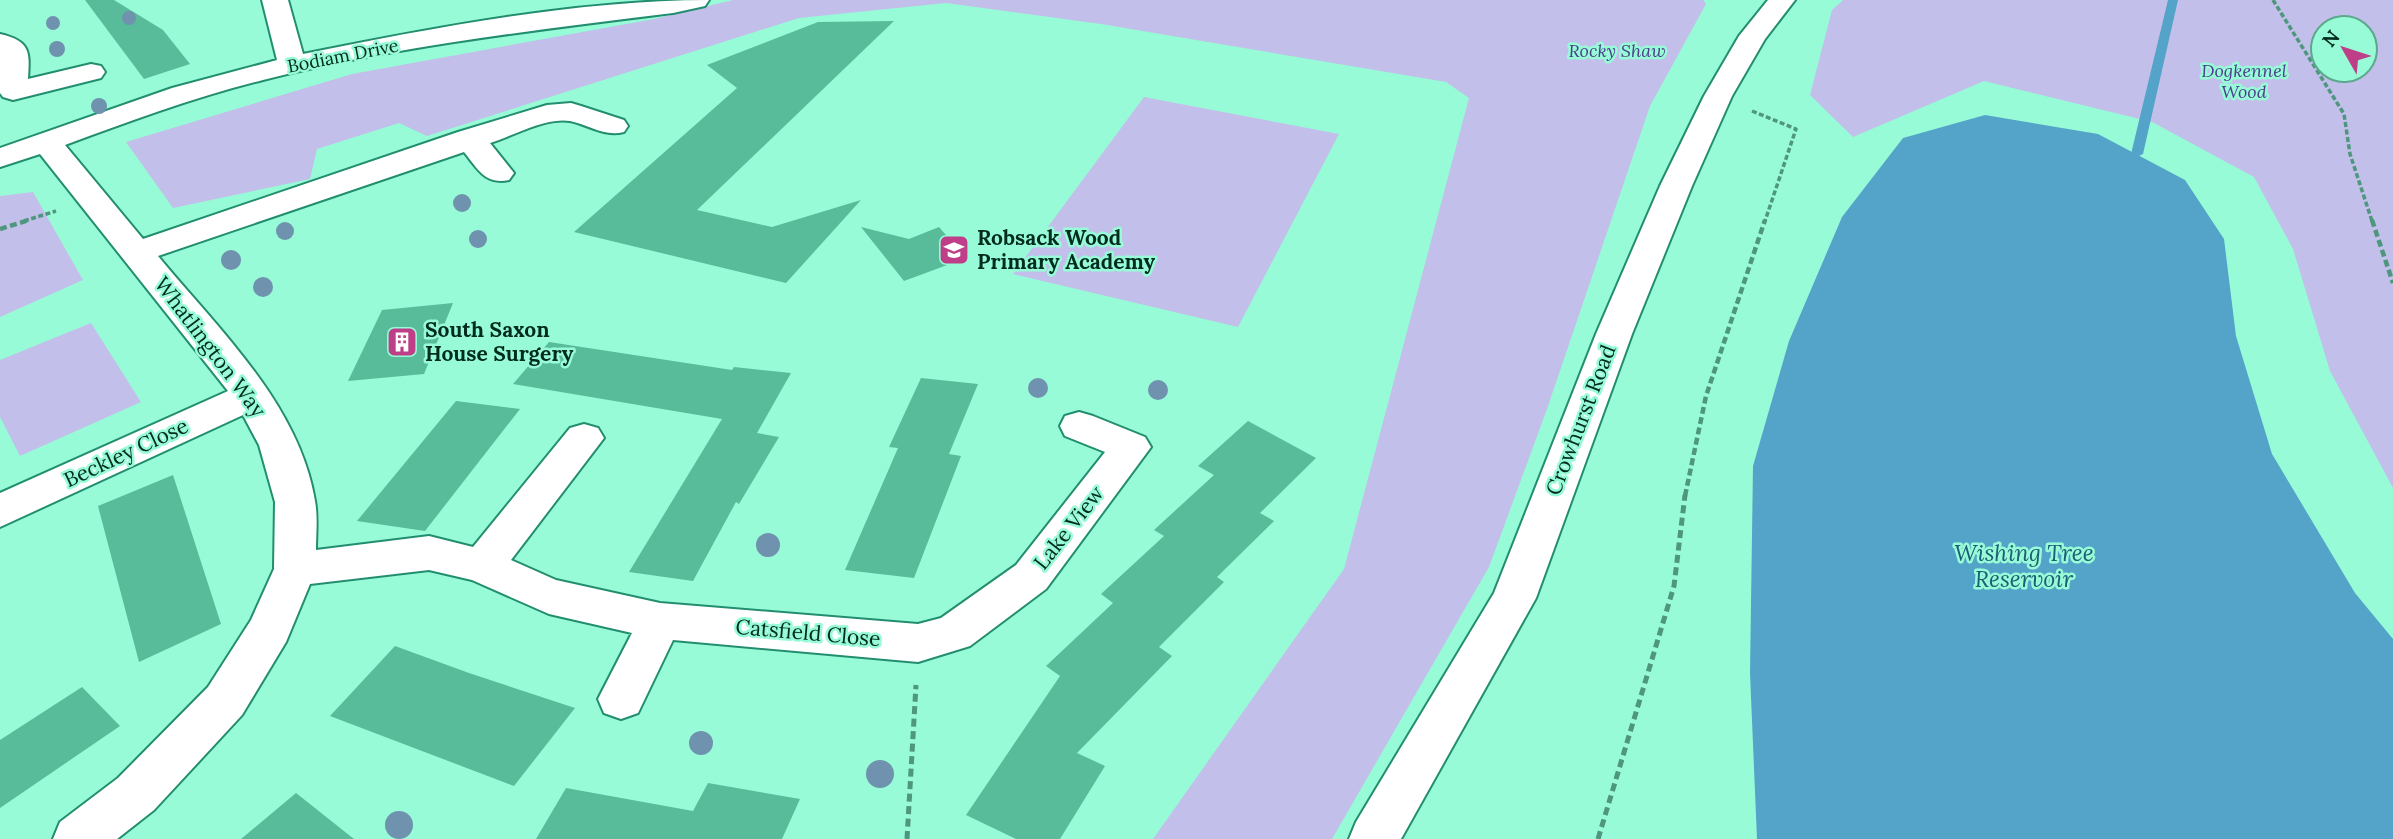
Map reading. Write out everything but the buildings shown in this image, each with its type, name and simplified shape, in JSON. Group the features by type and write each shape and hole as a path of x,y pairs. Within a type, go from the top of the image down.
{"street":[{"path":"275,0 292,64"},
{"name":"Bodiam Drive","path":"0,158 184,94 292,64 513,24 696,0"},
{"name":"Crowhurst Road","path":"1374,839 1514,598 1614,334 1718,96 1753,36 1782,0"},
{"path":"0,42 16,52 11,99 90,72"},
{"path":"136,251 547,114 571,112 613,126"},
{"path":"469,138 498,173"},
{"name":"Whatlington Way","path":"46,141 252,395 279,445 295,502 295,569 270,629 225,701 136,794 78,839"},
{"name":"Beckley Close","path":"0,512 252,395"},
{"name":"Lake View","path":"936,638 1031,577 1131,447 1079,426"},
{"path":"482,566 584,438"},
{"name":"Catsfield Close","path":"295,569 429,553 482,566 549,596 660,621 936,638"},
{"path":"621,699 660,621"}],"path":[{"path":"2273,0 2344,114 2350,154 2393,283"},
{"path":"1598,839 1674,586 1687,479 1706,396 1796,129 1718,96"},
{"path":"0,229 93,198"},
{"path":"907,839 936,638"}],"green space":[{"name":"Rocky Shaw","path":"733,0 1703,0 1706,4 1650,106 1547,409 1489,567 1332,839 1153,839 1344,569 1469,98 1446,82 1101,24 946,3 799,18 427,136 399,123 317,149 310,179 173,208 126,142 352,74 654,19"},
{"name":"Dogkennel Wood","path":"1843,0 2393,0 2393,488 2330,371 2293,249 2254,177 2152,122 1984,81 1853,137 1810,95 1832,10"},
{"path":"1144,97 1339,134 1238,327 1013,274"},
{"path":"33,192 83,280 0,317 0,196"},
{"path":"91,323 141,402 20,456 0,417 0,360"}],"water":[{"name":"Wishing Tree Reservoir","path":"1985,115 2098,134 2185,180 2224,239 2236,336 2272,454 2355,593 2393,639 2393,839 1757,839 1750,673 1753,466 1789,341 1842,217 1903,138"}],"waterway":[{"path":"2137,154 2173,0"}],"place":[{"name":"Robsack Wood Primary Academy","path":"954,250"},
{"name":"South Saxon House Surgery","path":"402,342"}]}
